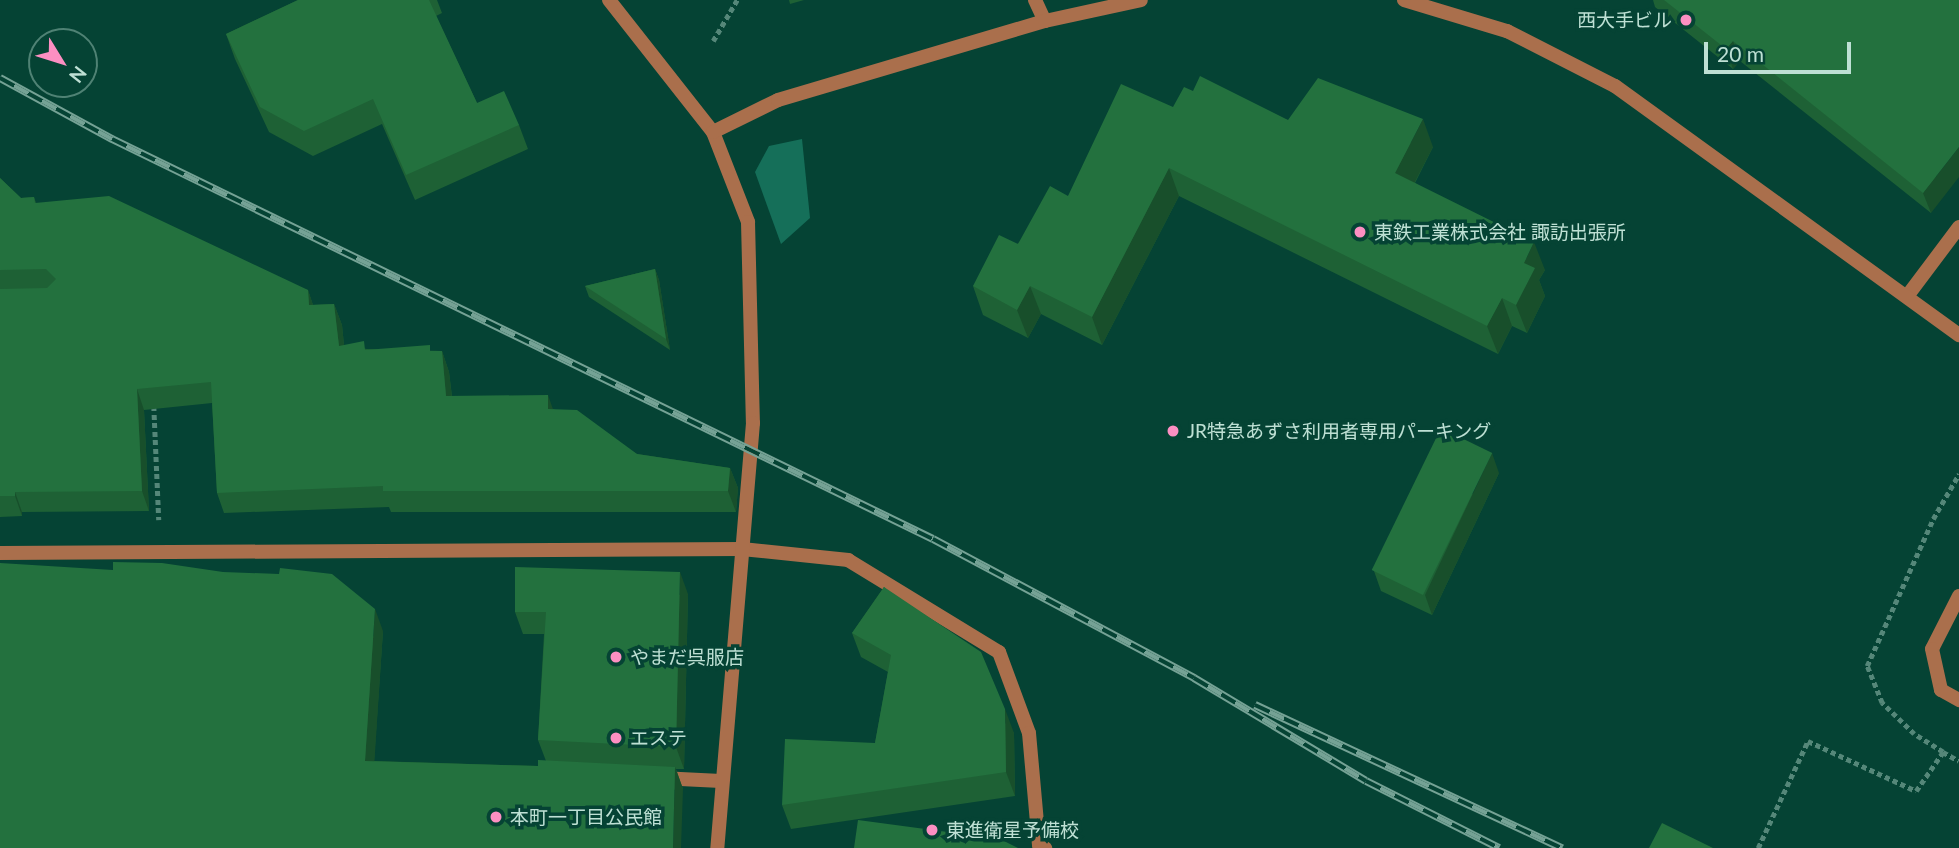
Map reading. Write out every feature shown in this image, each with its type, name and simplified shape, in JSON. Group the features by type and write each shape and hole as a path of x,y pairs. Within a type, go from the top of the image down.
{"street":[{"path":"609,0 713,132 748,222 753,423 717,848"},
{"path":"1035,0 1045,21"},
{"path":"713,132 778,100 1045,21 1141,0"},
{"path":"1404,0 1507,31 1615,86 1908,295 1959,335"},
{"path":"1908,295 1959,227"},
{"path":"0,553 742,549 848,560 999,652 1029,733 1039,845 1045,848"},
{"path":"1959,596 1933,649 1941,690 1959,700"},
{"path":"640,777 721,781"}],"path":[{"path":"713,41 737,0"},
{"path":"154,400 160,552"},
{"path":"1758,848 1808,741 1916,791 1926,776"},
{"path":"1943,752 1959,761"}],"green space":[{"path":"802,139 810,218 781,244 755,172 769,146"}],"building":[{"path":"298,0 429,0 477,103 504,91 519,125 406,175 373,99 304,131 260,107 226,34"},
{"path":"1664,0 1959,0 1959,147 1923,193 1733,41 1726,49"},
{"path":"1200,76 1288,120 1318,78 1423,119 1395,173 1534,242 1524,263 1535,268 1516,305 1502,298 1487,326 1169,168 1092,317 1030,286 1017,310 973,286 999,235 1018,244 1050,186 1068,196 1121,84 1173,107 1184,87 1193,91"},
{"path":"0,178 21,198 34,197 35,203 109,196 308,290 309,305 334,304 339,346 364,341 365,350 430,345 430,351 442,351 446,396 548,395 548,409 577,410 637,454 730,468 728,491 383,491 383,486 217,493 211,382 137,389 142,491 15,492 15,496 0,496 0,289 47,288 56,279 46,269 0,270"},
{"path":"655,269 666,339 585,286"},
{"path":"1441,428 1492,453 1423,595 1372,570"},
{"path":"113,562 162,563 223,572 279,574 280,568 332,574 375,609 365,761 538,766 538,760 675,767 673,848 0,848 0,563 113,570"},
{"path":"515,567 680,572 676,747 538,740 546,612 515,612"},
{"path":"884,587 981,652 1005,709 1006,772 782,805 785,739 875,743 891,655 852,633"},
{"path":"858,820 1000,839 1018,848 854,848"},
{"path":"1662,823 1713,848 1649,848"}],"railway":[{"path":"0,78 112,139 933,539 1194,678 1366,781 1499,848"},
{"path":"1255,705 1562,848"}],"place":[{"name":"西大手ビル","path":"1686,20"},
{"name":"東鉄工業株式会社 諏訪出張所","path":"1360,232"},
{"name":"JR特急あずさ利用者専用パーキング","path":"1173,431"},
{"name":"やまだ呉服店","path":"616,657"},
{"name":"エステ","path":"616,738"},
{"name":"本町一丁目公民館","path":"496,817"},
{"name":"東進衛星予備校","path":"932,830"}]}
